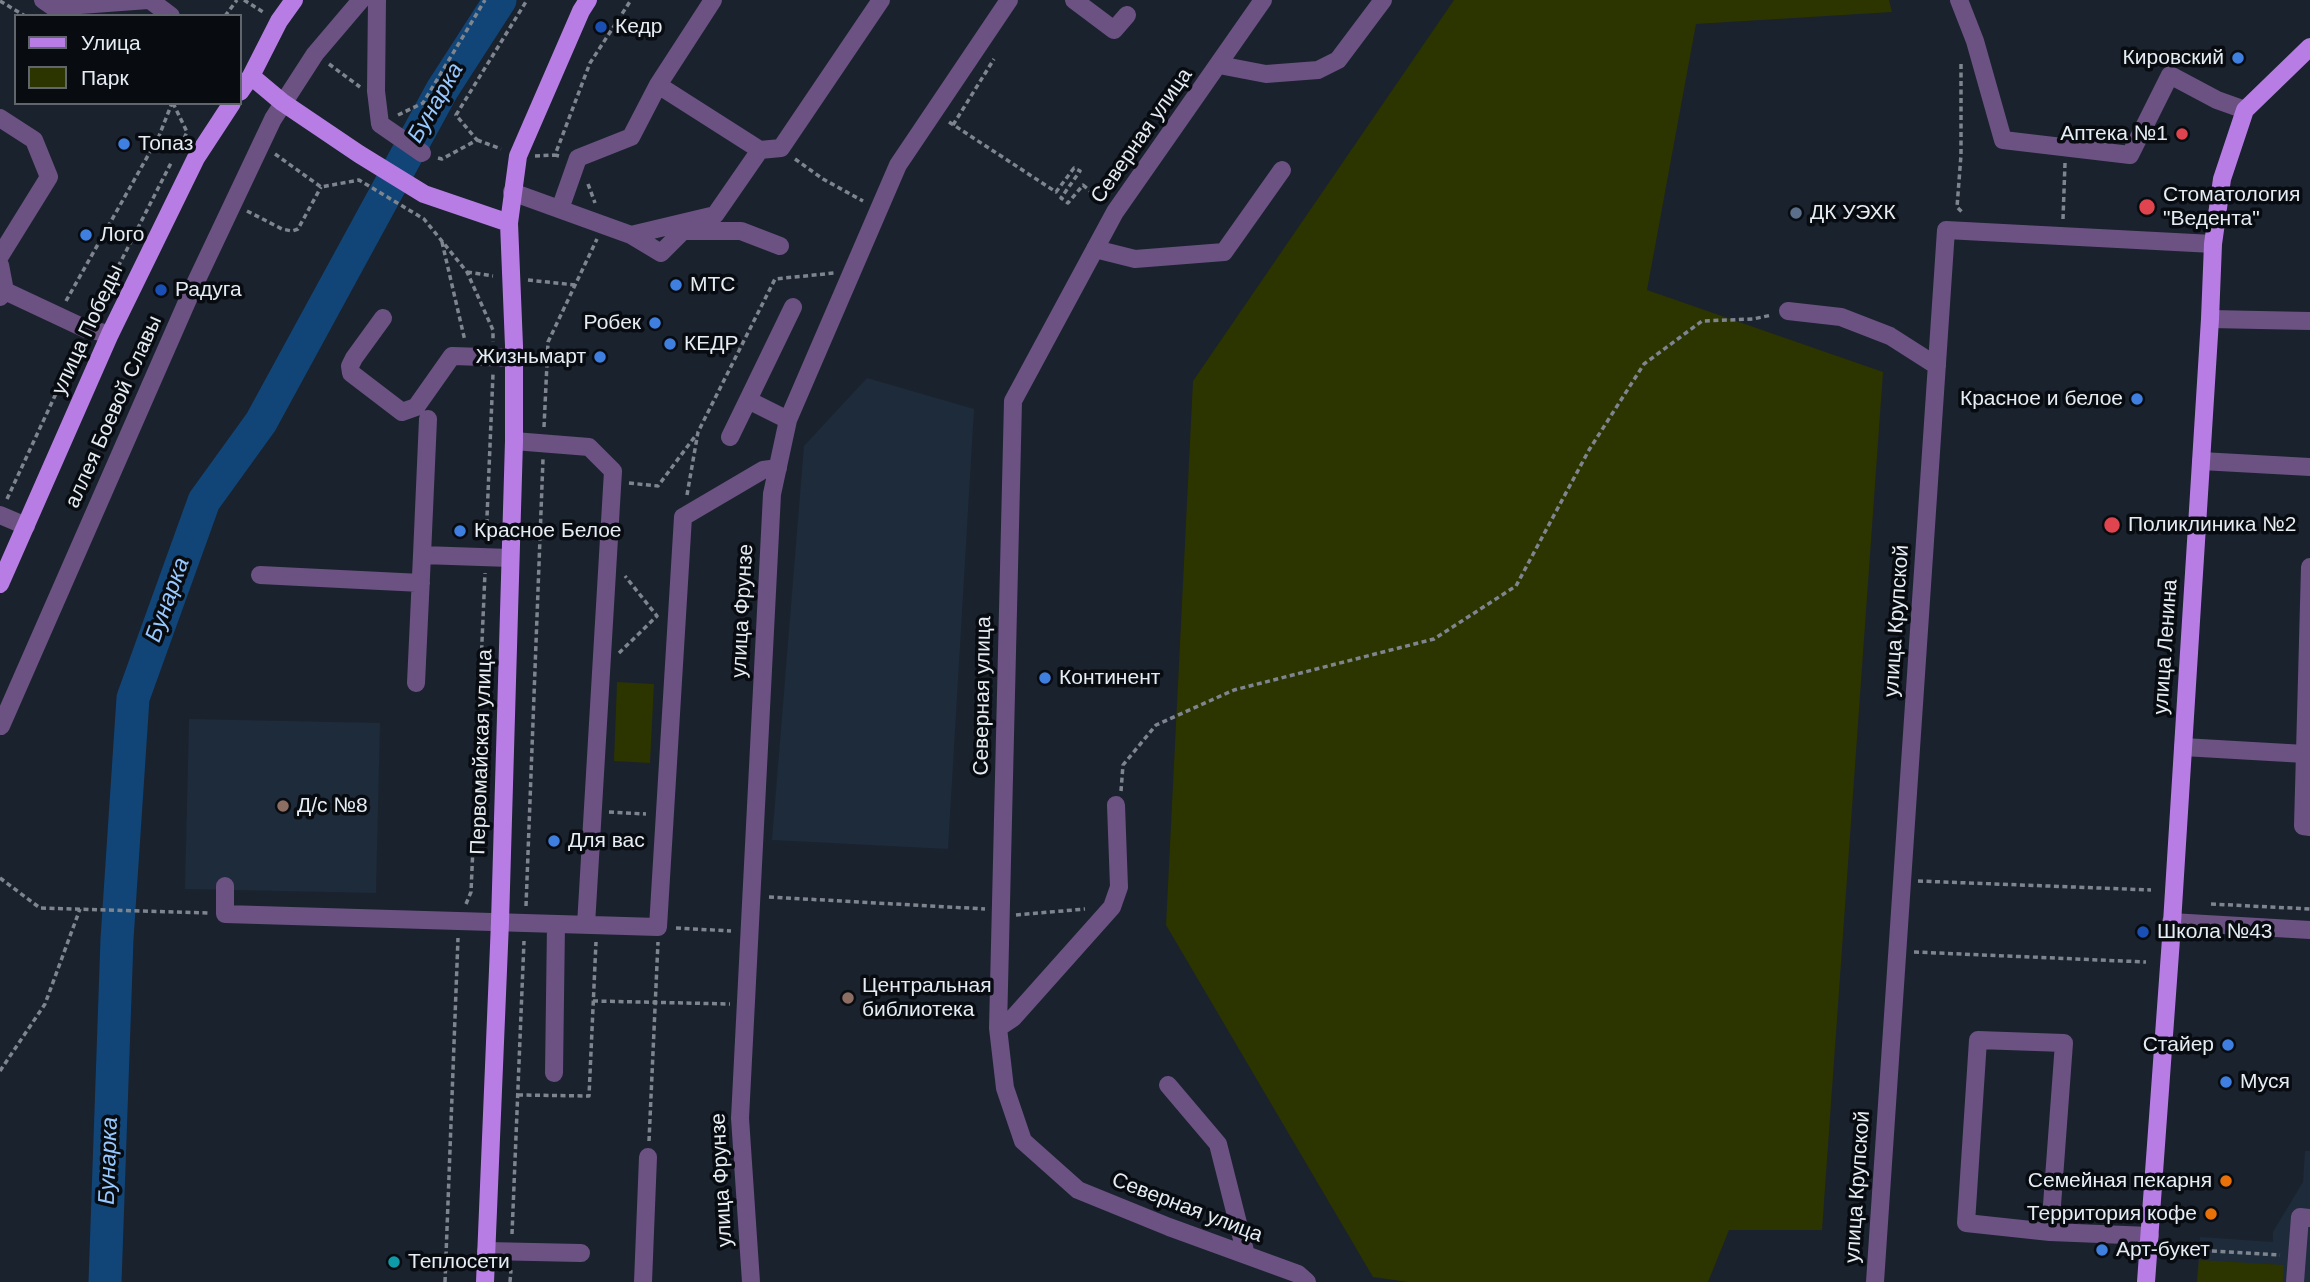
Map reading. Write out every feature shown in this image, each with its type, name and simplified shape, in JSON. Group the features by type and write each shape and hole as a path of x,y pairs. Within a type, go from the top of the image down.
{"main road":[{"path":"294,0 245,72 282,102 424,194 509,223"},
{"name":"Первомайская улица","path":"485,1282 500,922 514,442 509,223 518,156 588,0"},
{"name":"улица Ленина","path":"2146,1282 2183,747 2213,244 2222,179 2245,110 2310,47"},
{"name":"улица Победы","path":"0,584 110,334 196,158 231,105"}],"street":[{"path":"43,0 53,7 149,0 168,14"},
{"name":"аллея Боевой Славы","path":"1,726 187,301 273,119 320,47 361,0"},
{"path":"377,0 376,91 380,124 422,153"},
{"path":"560,209 578,158 631,137 659,85 713,0"},
{"path":"659,85 760,150 780,148 881,0"},
{"name":"улица Фрунзе","path":"751,1282 740,1118 771,508 778,468 788,420 898,165 1009,0"},
{"path":"1074,0 1114,30 1127,15"},
{"name":"Северная улица","path":"1263,0 1115,212 1013,401 1009,912 998,1028 1005,1088 1023,1141 1078,1191 1298,1274 1307,1282"},
{"path":"1219,65 1266,74 1318,70 1338,60 1383,0"},
{"path":"1959,0 1975,41 2003,140 2130,155 2170,75 2217,100 2245,110"},
{"path":"0,118 34,140 49,177 0,256"},
{"path":"631,235 715,215 760,150"},
{"path":"1095,249 1136,259 1224,252 1282,170"},
{"path":"512,192 631,235 661,253 682,231 741,231 780,246"},
{"name":"улица Крупской","path":"1875,1282 1946,230 2213,244"},
{"path":"0,265 2,294 58,315 86,329 110,334"},
{"path":"730,437 793,307"},
{"path":"1788,311 1841,317 1890,336 1937,366"},
{"path":"383,318 354,358 350,366 351,373 402,412 416,407 452,356 514,358"},
{"path":"2210,319 2310,321"},
{"path":"748,400 788,420"},
{"path":"415,682 428,419"},
{"path":"514,442 589,447 613,471 593,811 591,925"},
{"path":"2201,461 2310,467"},
{"path":"225,886 225,914 659,928 683,517 763,470 778,468"},
{"path":"3,508 26,526"},
{"path":"422,555 510,558"},
{"path":"2310,567 2303,826 2310,827"},
{"path":"260,575 421,583"},
{"path":"2183,747 2305,754"},
{"path":"998,1028 1013,1018 1112,907 1119,887 1116,805"},
{"path":"2171,922 2310,930"},
{"path":"554,1073 556,924"},
{"path":"2050,1231 2064,1043 1978,1040 1966,1223 2050,1231 2150,1236"},
{"path":"1168,1085 1218,1144 1246,1255"},
{"path":"643,1282 648,1157"},
{"path":"2295,1282 2300,1217 2310,1218"},
{"path":"486,1251 581,1253"}],"path":[{"path":"380,124 423,103 485,0"},
{"path":"422,153 442,159 477,140 456,115 527,0"},
{"path":"510,1282 548,342 604,225 578,158 555,155 590,63 631,0"},
{"path":"0,1 21,14"},
{"path":"953,125 995,57"},
{"path":"1961,60 1961,155 1957,207 1970,220"},
{"path":"58,315 159,136 172,105"},
{"path":"3,508 86,329 187,132 174,105"},
{"path":"934,111 1056,192 1074,168 1080,171 1062,198 1068,204 1083,185 1115,212"},
{"path":"261,145 321,187 359,180 424,219 467,272 493,330 471,892 459,921 445,1282"},
{"path":"2063,224 2066,147"},
{"path":"780,148 824,179 868,204"},
{"path":"233,204 282,229 292,231 298,229 321,187"},
{"path":"442,242 469,356"},
{"path":"613,481 658,486 698,432 775,279 840,273"},
{"path":"1116,805 1121,803 1123,765 1156,724 1234,690 1434,639 1516,586 1589,450 1644,364 1702,321 1753,319 1788,311"},
{"path":"683,517 698,432"},
{"path":"601,671 657,615 608,556"},
{"path":"593,811 646,814"},
{"path":"0,878 40,908 225,914"},
{"path":"1902,880 2151,890"},
{"path":"787,899 1009,912 1097,908"},
{"path":"2210,904 2310,909"},
{"path":"0,1070 45,1004 80,909"},
{"path":"1009,912 1015,928"},
{"path":"518,1095 589,1096 593,1001 591,925"},
{"path":"648,1157 659,928 735,932"},
{"path":"1897,952 2146,962"},
{"path":"593,1001 731,1004"},
{"path":"2178,1249 2297,1256"}],"shaded area":[{"path":"867,378 974,409 948,849 772,840 804,446"},
{"name":"Д/с №8","path":"189,719 380,723 376,893 185,889"},
{"path":"2305,1151 2310,1151 2310,1282 2197,1282 2200,1237 2273,1242 2273,1232 2303,1182"}],"green space":[{"path":"1454,0 1889,0 1892,12 1696,24 1647,290 1883,372 1822,1230 1729,1230 1708,1282 1408,1282 1373,1277 1166,925 1193,381"},
{"path":"617,682 654,684 650,763 614,761"},
{"path":"2199,1260 2284,1265 2283,1282 2197,1282"}],"waterway":[{"name":"Бунарка","path":"105,1282 117,939 133,698 204,501 261,422 442,90 500,0"}],"place":[{"name":"Кедр","path":"601,27"},
{"name":"Кировский","path":"2238,58"},
{"name":"Аптека №1","path":"2182,134"},
{"name":"Топаз","path":"124,144"},
{"name":"Стоматология \"Ведента\"","path":"2147,207"},
{"name":"ДК УЭХК","path":"1796,213"},
{"name":"Лого","path":"86,235"},
{"name":"МТС","path":"676,285"},
{"name":"Радуга","path":"161,290"},
{"name":"Робек","path":"655,323"},
{"name":"КЕДР","path":"670,344"},
{"name":"Жизньмарт","path":"600,357"},
{"name":"Красное и белое","path":"2137,399"},
{"name":"Поликлиника №2","path":"2112,525"},
{"name":"Красное Белое","path":"460,531"},
{"name":"Континент","path":"1045,678"},
{"name":"Д/с №8","path":"283,806"},
{"name":"Для вас","path":"554,841"},
{"name":"Школа №43","path":"2143,932"},
{"name":"Центральная библиотека","path":"848,998"},
{"name":"Стайер","path":"2228,1045"},
{"name":"Муся","path":"2226,1082"},
{"name":"Семейная пекарня","path":"2226,1181"},
{"name":"Территория кофе","path":"2211,1214"},
{"name":"Арт-букет","path":"2102,1250"},
{"name":"Теплосети","path":"394,1262"}]}
